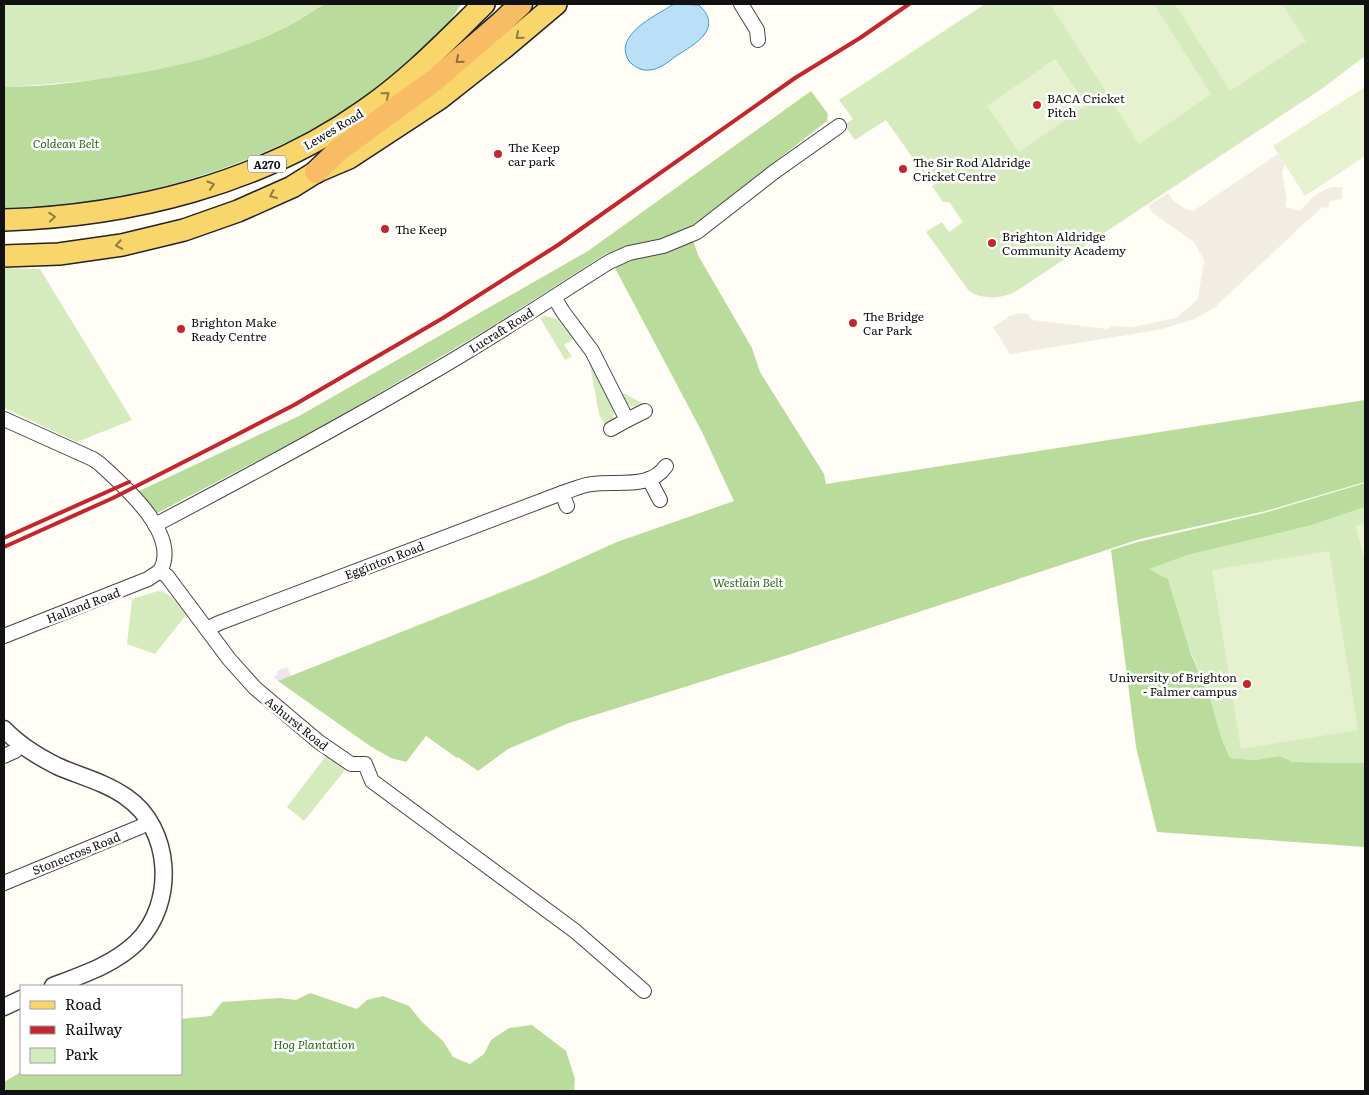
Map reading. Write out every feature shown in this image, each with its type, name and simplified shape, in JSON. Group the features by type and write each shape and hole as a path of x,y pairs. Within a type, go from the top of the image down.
{"highway":[{"path":"316,172 340,149 436,79 520,4"}],"main road":[{"name":"Lewes Road","path":"4,220 75,215 139,205 215,184 274,162 329,134 370,106 419,66 484,4"},
{"name":"A270","path":"4,256 59,254 122,245 184,230 238,211 292,187 316,172 349,158 440,98 506,47 556,4"}],"street":[{"path":"741,4 756,27 758,40"},
{"name":"Lucraft Road","path":"155,525 431,374 609,262 629,253 663,246 696,232 774,172 839,126"},
{"path":"554,297 592,351 627,420"},
{"path":"611,429 645,411"},
{"path":"4,419 79,452 100,464 142,506 155,525 166,551 164,564 160,571"},
{"path":"660,500 650,479 660,473 666,466"},
{"name":"Egginton Road","path":"207,629 219,623 564,499 594,483 635,482 650,479"},
{"name":"Ashurst Road","path":"160,571 167,576 240,672 262,695 351,764 365,764 372,781 575,931 644,991"},
{"name":"Halland Road","path":"4,636 148,580 160,571"},
{"path":"4,729 20,745 57,766 121,793 137,806 156,835 160,847 164,872 162,890 153,920 138,940 123,954 55,985"},
{"path":"4,756 15,751 20,745"},
{"name":"Stonecross Road","path":"4,883 148,822"},
{"path":"4,1007 20,1000"}],"shaded area":[{"path":"1278,154 1285,165 1282,172 1287,200 1285,207 1300,211 1320,192 1332,187 1343,187 1342,199 1330,201 1328,208 1322,207 1215,307 1195,319 1158,330 1010,354 993,327 1010,316 1019,313 1028,314 1032,320 1107,329 1112,326 1132,327 1176,318 1198,299 1204,260 1194,242 1153,213 1148,206 1168,193 1173,200 1187,210 1193,211"},
{"path":"287,667 291,676 278,681 273,677 277,675 277,671"}],"green space":[{"path":"4,4 325,4 292,24 259,40 190,63 118,77 4,87"},
{"name":"Coldean Belt","path":"325,4 461,4 439,39 410,64 327,121 256,156 220,170 182,181 106,199 80,203 4,208 4,87 94,80 154,70 202,59 270,35"},
{"path":"985,4 1365,4 1365,56 1323,88 1015,292 1003,296 986,297 969,291 926,232 942,222 949,232 963,222 949,202 943,202 932,186 936,183 925,166 922,168 926,172 924,174 886,120 855,140 844,125 853,119 839,100"},
{"path":"1050,4 1154,4 1211,94 1139,144"},
{"path":"1175,4 1282,4 1306,41 1230,91"},
{"name":"BACA Cricket Pitch","path":"1055,59 1087,105 1019,152 987,106"},
{"path":"1365,87 1365,156 1305,196 1273,146"},
{"name":"Westlain Belt","path":"811,91 828,114 827,121 690,228 699,257 752,348 760,372 824,474 826,484 1365,400 1365,482 1266,511 1140,539 794,653 569,723 508,749 478,771 426,736 406,762 391,758 370,746 278,681 537,578 617,542 734,501 702,432 607,253 491,327 322,427 157,513 137,492 299,416 588,251"},
{"path":"4,268 40,269 132,420 77,442 4,408"},
{"path":"545,316 557,319 574,339 564,345 572,356 565,360 540,318"},
{"path":"591,359 614,410 613,420 605,425 599,414 589,360"},
{"path":"620,393 644,404 636,407 629,405 624,401"},
{"path":"1365,483 1365,507 1312,525 1188,555 1149,569 1168,579 1191,654 1210,698 1222,740 1230,758 1254,760 1280,756 1293,762 1365,763 1365,847 1157,832 1136,747 1111,550 1264,513"},
{"path":"1365,507 1365,524 1356,526 1365,561 1365,763 1293,762 1280,756 1254,760 1230,758 1222,740 1210,698 1190,650 1168,579 1148,569 1188,555 1312,525"},
{"path":"1365,524 1365,561 1356,526"},
{"path":"1329,551 1358,730 1241,749 1212,570"},
{"path":"158,591 170,596 186,615 155,654 127,644 132,599"},
{"path":"326,756 345,770 304,821 287,807"},
{"name":"Hog Plantation","path":"310,993 357,1009 367,1000 383,996 409,1006 422,1022 443,1041 453,1057 470,1064 484,1054 491,1040 509,1028 532,1025 566,1051 575,1079 574,1091 4,1091 4,1082 20,1073 20,1075 182,1075 182,1019 211,1016 222,1002 280,998 296,1000"}],"water":[{"path":"674,4 699,5 709,21 708,29 698,41 660,67 646,70 636,67 629,61 625,52 626,43 631,34 648,20"}],"railway":[{"path":"4,547 113,498 294,405 443,318 558,245 795,78 860,38 909,4"},
{"path":"4,538 129,482"}],"place":[{"name":"BACA Cricket Pitch","path":"1037,105"},
{"name":"The Keep car park","path":"498,154"},
{"name":"The Sir Rod Aldridge Cricket Centre","path":"903,169"},
{"name":"The Keep","path":"385,229"},
{"name":"Brighton Aldridge Community Academy","path":"992,243"},
{"name":"The Bridge Car Park","path":"853,323"},
{"name":"Brighton Make Ready Centre","path":"181,329"},
{"name":"University of Brighton - Falmer campus","path":"1247,684"}]}
